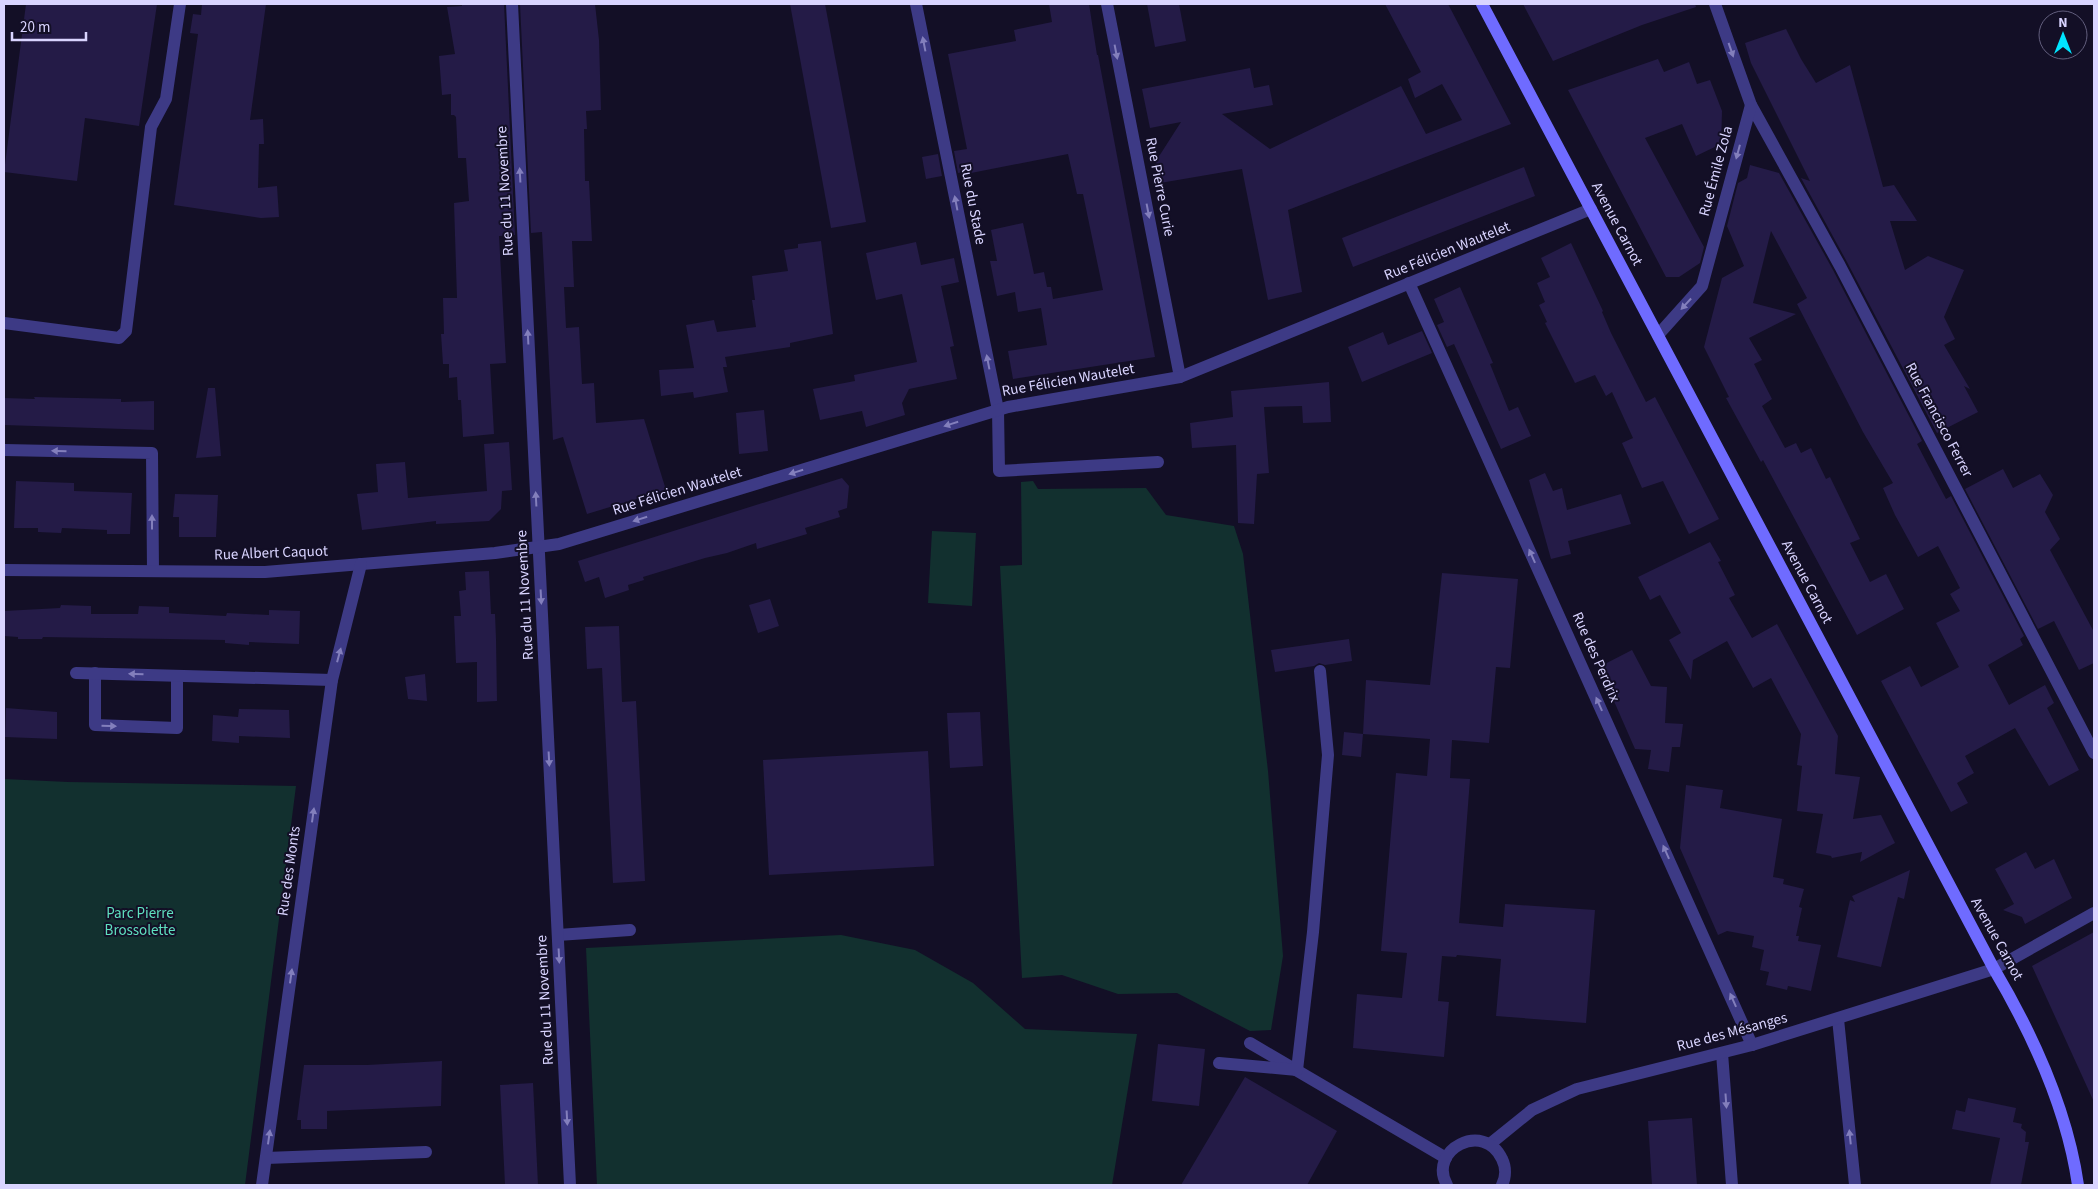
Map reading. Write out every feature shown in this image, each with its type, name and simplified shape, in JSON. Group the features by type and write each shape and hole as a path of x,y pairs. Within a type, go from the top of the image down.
{"main road":[{"name":"Avenue Carnot","path":"1482,4 1994,970 2011,998 2051,1082 2074,1153 2078,1185"}],"street":[{"path":"4,322 119,338 126,331 151,127 166,99 180,4"},
{"name":"Rue du 11 Novembre","path":"512,4 570,1185"},
{"name":"Rue du Stade","path":"916,4 998,410 999,471 1158,462"},
{"name":"Rue Pierre Curie","path":"1107,4 1180,377"},
{"path":"1715,4 1751,105"},
{"name":"Rue Émile Zola","path":"1658,335 1702,286 1751,105"},
{"name":"Rue Francisco Ferrer","path":"1751,105 1840,266 2094,753"},
{"name":"Rue Félicien Wautelet","path":"538,548 560,544 998,410 1180,377 1591,209"},
{"name":"Rue des Perdrix","path":"1409,284 1752,1045"},
{"path":"4,450 152,453 153,571"},
{"name":"Rue Albert Caquot","path":"4,570 265,572 538,548"},
{"name":"Rue des Monts","path":"262,1185 332,680 361,564"},
{"path":"1297,1070 1313,932 1328,755 1320,671"},
{"path":"76,673 332,680"},
{"path":"95,673 95,725 177,728 177,676"},
{"name":"Rue des Mésanges","path":"1490,1144 1532,1110 1577,1089 1752,1045 1994,970 2094,913"},
{"path":"558,935 630,930"},
{"path":"1838,1019 1855,1185"},
{"path":"1250,1043 1446,1158"},
{"path":"1722,1052 1732,1185"},
{"path":"1219,1064 1297,1070"},
{"path":"1447,1185 1443,1171 1450,1151 1459,1144 1469,1140 1480,1140 1490,1144 1498,1151 1504,1161 1506,1171 1502,1185"},
{"path":"266,1158 426,1152"}],"green space":[{"path":"1033,481 1038,489 1146,488 1166,515 1234,526 1243,554 1268,771 1283,956 1271,1030 1250,1031 1177,993 1118,994 1062,975 1022,978 1000,566 1022,565 1021,482"},
{"path":"932,531 976,533 972,606 928,603"},
{"name":"Parc Pierre Brossolette","path":"4,779 296,786 245,1185 4,1185"},
{"path":"841,935 915,950 973,983 1025,1029 1137,1034 1112,1185 597,1185 586,948"}],"building":[{"path":"26,4 157,4 139,126 85,118 77,181 4,172"},
{"path":"202,4 266,4 250,120 263,119 264,144 259,144 258,188 277,186 279,217 261,218 174,205 198,34 190,33 193,14 201,15"},
{"path":"462,4 504,4 515,235 499,236 506,363 490,364 494,434 463,437 461,400 458,400 457,377 449,378 449,364 443,364 441,334 444,334 443,298 457,298 454,203 469,201 466,158 458,158 456,117 451,115 451,94 442,95 439,56 455,54 447,7 462,6"},
{"path":"520,4 595,4 599,40 601,110 586,111 587,129 584,129 585,181 589,181 592,241 572,241 574,287 564,287 566,328 579,327 582,384 594,383 596,423 644,419 666,490 587,514 563,437 553,440 542,232 531,233"},
{"path":"790,4 825,4 866,222 831,228"},
{"path":"1049,4 1089,4 1097,55 1155,357 1013,379 1008,351 1047,345 1041,308 1018,312 1015,292 997,296 990,261 997,261 991,230 1023,223 1034,274 1044,272 1047,287 1051,287 1053,299 1103,290 1083,194 1077,194 1068,154 971,173 971,171 958,173 954,151 967,149 948,54 1016,41 1014,30 1052,22"},
{"path":"1147,4 1179,4 1186,41 1155,47"},
{"path":"1385,4 1448,4 1511,124 1288,210 1302,292 1268,300 1242,169 1160,183 1156,161 1181,122 1150,128 1142,89 1250,68 1254,88 1269,85 1273,105 1222,114 1270,149 1401,86 1426,134 1462,120 1442,84 1415,98 1408,79 1421,72"},
{"path":"1523,4 1695,4 1696,7 1642,25 1553,61"},
{"path":"1786,29 1816,83 1850,65 1883,187 1894,185 1917,221 1890,221 1905,270 1928,256 1964,270 1944,317 1955,339 1944,345 1970,389 1964,386 1978,412 1937,433 1801,178 1810,181 1751,63 1745,43"},
{"path":"1658,59 1664,72 1689,62 1697,84 1710,80 1722,111 1721,144 1696,156 1682,124 1645,138 1704,247 1700,263 1679,277 1666,277 1568,90"},
{"path":"938,154 942,176 926,179 922,157"},
{"path":"1750,165 1779,173 1833,270 1922,441 1917,444 1929,467 1946,499 1951,496 2024,636 2020,639 2023,645 1988,665 2009,705 2045,685 2054,703 2047,708 2079,770 2049,786 2015,728 1965,756 1974,773 1957,783 1968,803 1951,812 1881,681 1910,666 1921,687 1959,667 1936,623 1960,611 1950,594 1960,588 1938,546 1918,557 1895,515 1883,488 1893,483 1863,432 1797,304 1807,298 1771,231 1753,303 1796,314 1749,338 1762,360 1754,364 1772,399 1762,406 1785,448 1796,443 1801,453 1811,448 1826,479 1830,477 1860,539 1850,543 1870,582 1886,574 1904,609 1857,635 1763,460 1761,462 1726,398 1729,397 1704,347 1722,278 1744,266 1727,226 1738,183 1747,178"},
{"path":"1524,167 1535,196 1353,267 1342,238"},
{"path":"821,241 833,334 790,343 790,347 725,357 727,367 723,367 728,392 694,398 693,392 661,396 659,370 694,368 686,325 714,320 717,332 756,327 752,300 755,300 752,276 788,271 784,250 798,248 798,244"},
{"path":"916,242 921,265 954,258 959,282 941,286 954,346 950,347 957,379 909,389 902,403 905,415 866,427 862,411 820,420 813,389 855,381 854,375 917,362 902,294 876,300 866,253"},
{"path":"1571,243 1603,311 1611,333 1646,402 1655,397 1719,519 1689,534 1663,481 1642,488 1622,443 1633,438 1612,392 1606,396 1595,375 1575,383 1545,323 1547,322 1539,305 1545,302 1537,283 1550,277 1541,258"},
{"path":"1460,287 1493,363 1490,364 1509,411 1518,407 1531,436 1501,449 1454,344 1447,347 1437,325 1444,322 1434,299"},
{"path":"1422,331 1432,353 1362,382 1348,347 1383,332 1388,345"},
{"path":"1329,382 1331,422 1303,423 1302,406 1264,407 1269,473 1257,474 1254,524 1238,523 1236,445 1192,448 1190,423 1233,417 1231,391"},
{"path":"208,388 215,388 221,456 196,458"},
{"path":"34,397 121,399 121,402 154,401 154,430 4,425 4,398 35,399"},
{"path":"764,410 768,451 739,454 736,413"},
{"path":"509,442 512,490 502,491 501,509 489,521 436,524 436,521 362,530 357,494 378,492 376,464 405,462 408,498 487,491 484,444"},
{"path":"2003,469 2013,488 2040,474 2053,495 2045,512 2060,539 2050,550 2094,632 2094,663 2079,670 2054,621 2038,629 1965,489"},
{"path":"1545,473 1553,491 1562,488 1567,510 1621,494 1631,524 1568,541 1571,554 1551,559 1529,480"},
{"path":"842,478 849,486 847,508 838,511 840,517 805,528 807,534 757,549 756,543 643,577 644,580 628,585 629,590 605,598 599,577 585,582 578,561"},
{"path":"16,481 74,483 74,491 132,493 130,534 107,534 107,530 62,528 61,533 38,532 38,528 14,528"},
{"path":"175,494 218,495 216,537 179,537 179,517 173,517"},
{"path":"1710,542 1721,561 1718,562 1735,595 1729,598 1752,638 1777,624 1838,736 1835,774 1860,777 1853,819 1881,815 1895,843 1860,862 1862,852 1832,858 1831,856 1816,853 1823,814 1797,811 1802,766 1797,765 1801,734 1771,678 1753,688 1727,641 1693,660 1691,680 1669,640 1681,633 1660,595 1650,600 1638,577"},
{"path":"489,571 491,614 495,614 497,701 477,702 477,662 456,663 454,616 461,616 459,591 466,590 465,572"},
{"path":"1442,573 1518,579 1510,668 1496,667 1489,743 1452,740 1450,778 1470,779 1459,923 1503,927 1505,904 1595,910 1586,1023 1496,1016 1501,959 1457,955 1456,957 1442,956 1438,1001 1449,1002 1444,1057 1353,1048 1357,994 1402,998 1407,953 1381,951 1396,773 1427,776 1430,739 1363,734 1366,680 1430,685"},
{"path":"770,599 779,626 758,633 749,605"},
{"path":"61,605 91,606 91,614 138,614 139,606 169,607 169,613 226,616 227,613 269,615 269,610 300,611 299,644 249,642 249,645 225,643 225,640 169,639 43,637 42,639 18,639 18,637 4,636 4,611 60,608"},
{"path":"619,626 622,702 636,701 645,881 613,883 602,668 587,669 585,627"},
{"path":"1349,639 1352,661 1325,665 1319,663 1314,666 1275,672 1271,650"},
{"path":"1632,650 1651,686 1667,687 1665,723 1683,724 1680,747 1672,747 1669,772 1648,769 1651,750 1635,749 1599,667"},
{"path":"425,674 427,701 408,699 405,677"},
{"path":"6,708 57,712 57,739 5,737"},
{"path":"239,709 289,710 290,738 239,736 239,743 212,741 213,715 238,717"},
{"path":"980,712 983,766 950,768 947,713"},
{"path":"1344,732 1363,734 1361,757 1342,755"},
{"path":"928,751 934,866 769,875 763,760"},
{"path":"1686,785 1723,790 1720,808 1782,819 1773,877 1784,879 1783,884 1804,889 1799,907 1802,908 1796,936 1799,936 1798,941 1821,945 1811,991 1788,986 1787,990 1766,985 1769,972 1760,970 1764,950 1752,947 1754,936 1727,931 1718,935 1680,848"},
{"path":"2026,852 2035,869 2054,859 2072,898 2025,924 2022,917 2003,910 2014,904 1995,869"},
{"path":"1910,870 1904,899 1898,897 1881,967 1837,957 1850,900 1855,902 1852,896"},
{"path":"2094,932 2094,1102 2032,966"},
{"path":"1158,1044 1205,1049 1199,1106 1152,1101"},
{"path":"442,1061 441,1106 327,1111 327,1129 301,1129 301,1120 297,1120 304,1065 367,1065"},
{"path":"1245,1077 1337,1131 1307,1185 1181,1185"},
{"path":"533,1083 538,1185 505,1185 500,1085"},
{"path":"1968,1098 2016,1108 2013,1122 2022,1124 2021,1128 2026,1132 2025,1142 2029,1142 2021,1185 1990,1185 2000,1138 1952,1129 1956,1110 1965,1112"},
{"path":"1692,1118 1697,1185 1652,1185 1648,1121"}]}
